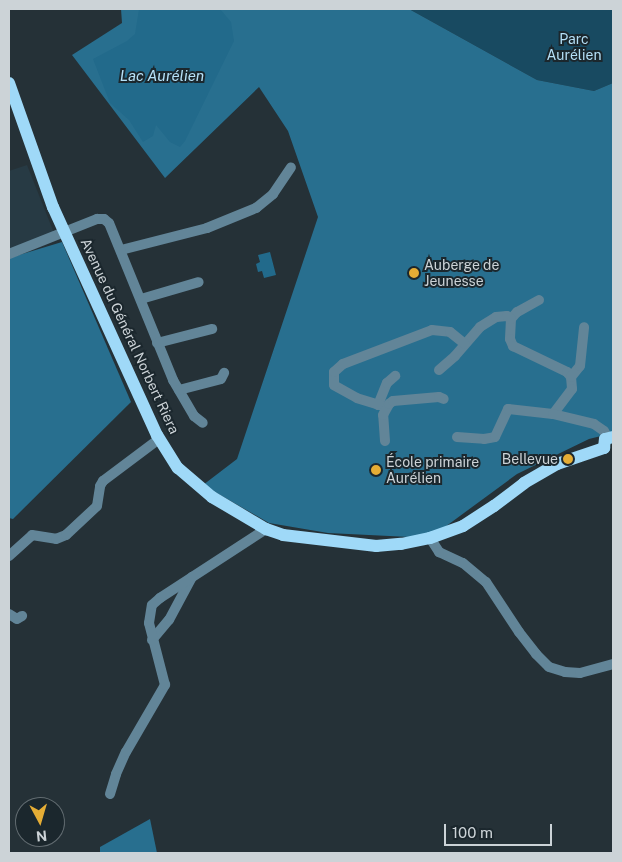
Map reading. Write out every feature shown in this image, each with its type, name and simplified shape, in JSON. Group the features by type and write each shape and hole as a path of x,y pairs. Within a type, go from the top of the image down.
{"main road":[{"name":"Avenue du Général Norbert Riera","path":"9,83 43,181 159,438 178,468 196,484 266,529 283,535 376,546 401,544 430,538 472,521 524,483 557,464 610,443"}],"street":[{"path":"121,250 207,228 256,208 273,194 291,167"},
{"path":"9,254 66,233 97,219 109,223 157,343 179,390 194,416 203,423"},
{"path":"141,299 199,282"},
{"path":"539,300 517,312 511,319 510,333 513,346 567,372 571,377 572,389 553,414"},
{"path":"439,370 465,344 475,330 492,318 507,316 511,319"},
{"path":"571,377 580,366 584,327"},
{"path":"157,343 212,329"},
{"path":"444,399 439,397 393,401 382,406 357,398 334,385 334,372 343,364 432,330 450,332 465,344"},
{"path":"179,390 221,379 224,373"},
{"path":"385,441 382,406 387,383 395,376"},
{"path":"457,438 484,439 496,437 508,409 553,414 594,424 604,431 610,443"},
{"path":"9,556 32,535 56,539 66,535 98,506 100,486 103,481 159,438"},
{"path":"110,794 126,752 165,685 149,623 152,605 266,529"},
{"path":"430,538 439,552 463,563 486,582 519,632 536,654 550,667 565,672 580,673 613,664"},
{"path":"152,640 169,620 192,577"},
{"path":"9,614 17,619 22,616"}],"shaded area":[{"path":"121,9 409,9 537,80 594,91 613,83 613,433 589,439 517,474 430,538 328,533 269,523 203,485 237,459 318,217 288,131 259,87 165,178 72,55 122,23"},
{"path":"27,165 54,233 9,249 9,171"},
{"path":"62,242 131,402 13,519 9,518 9,258"},
{"path":"150,819 157,853 100,853 100,847"}],"green space":[{"name":"Parc Aurélien","path":"409,9 613,9 613,83 594,91 537,80"}],"water":[{"name":"Lac Aurélien","path":"139,9 220,9 231,22 234,41 185,141 180,147 170,142 156,125 153,136 143,142 129,120 110,103 93,59 127,41 135,34"},
{"path":"270,252 276,275 264,278 262,271 258,272 256,264 260,262 258,255"}],"place":[{"name":"Auberge de Jeunesse","path":"414,273"},
{"name":"Bellevue","path":"568,459"},
{"name":"École primaire Aurélien","path":"376,470"}]}
